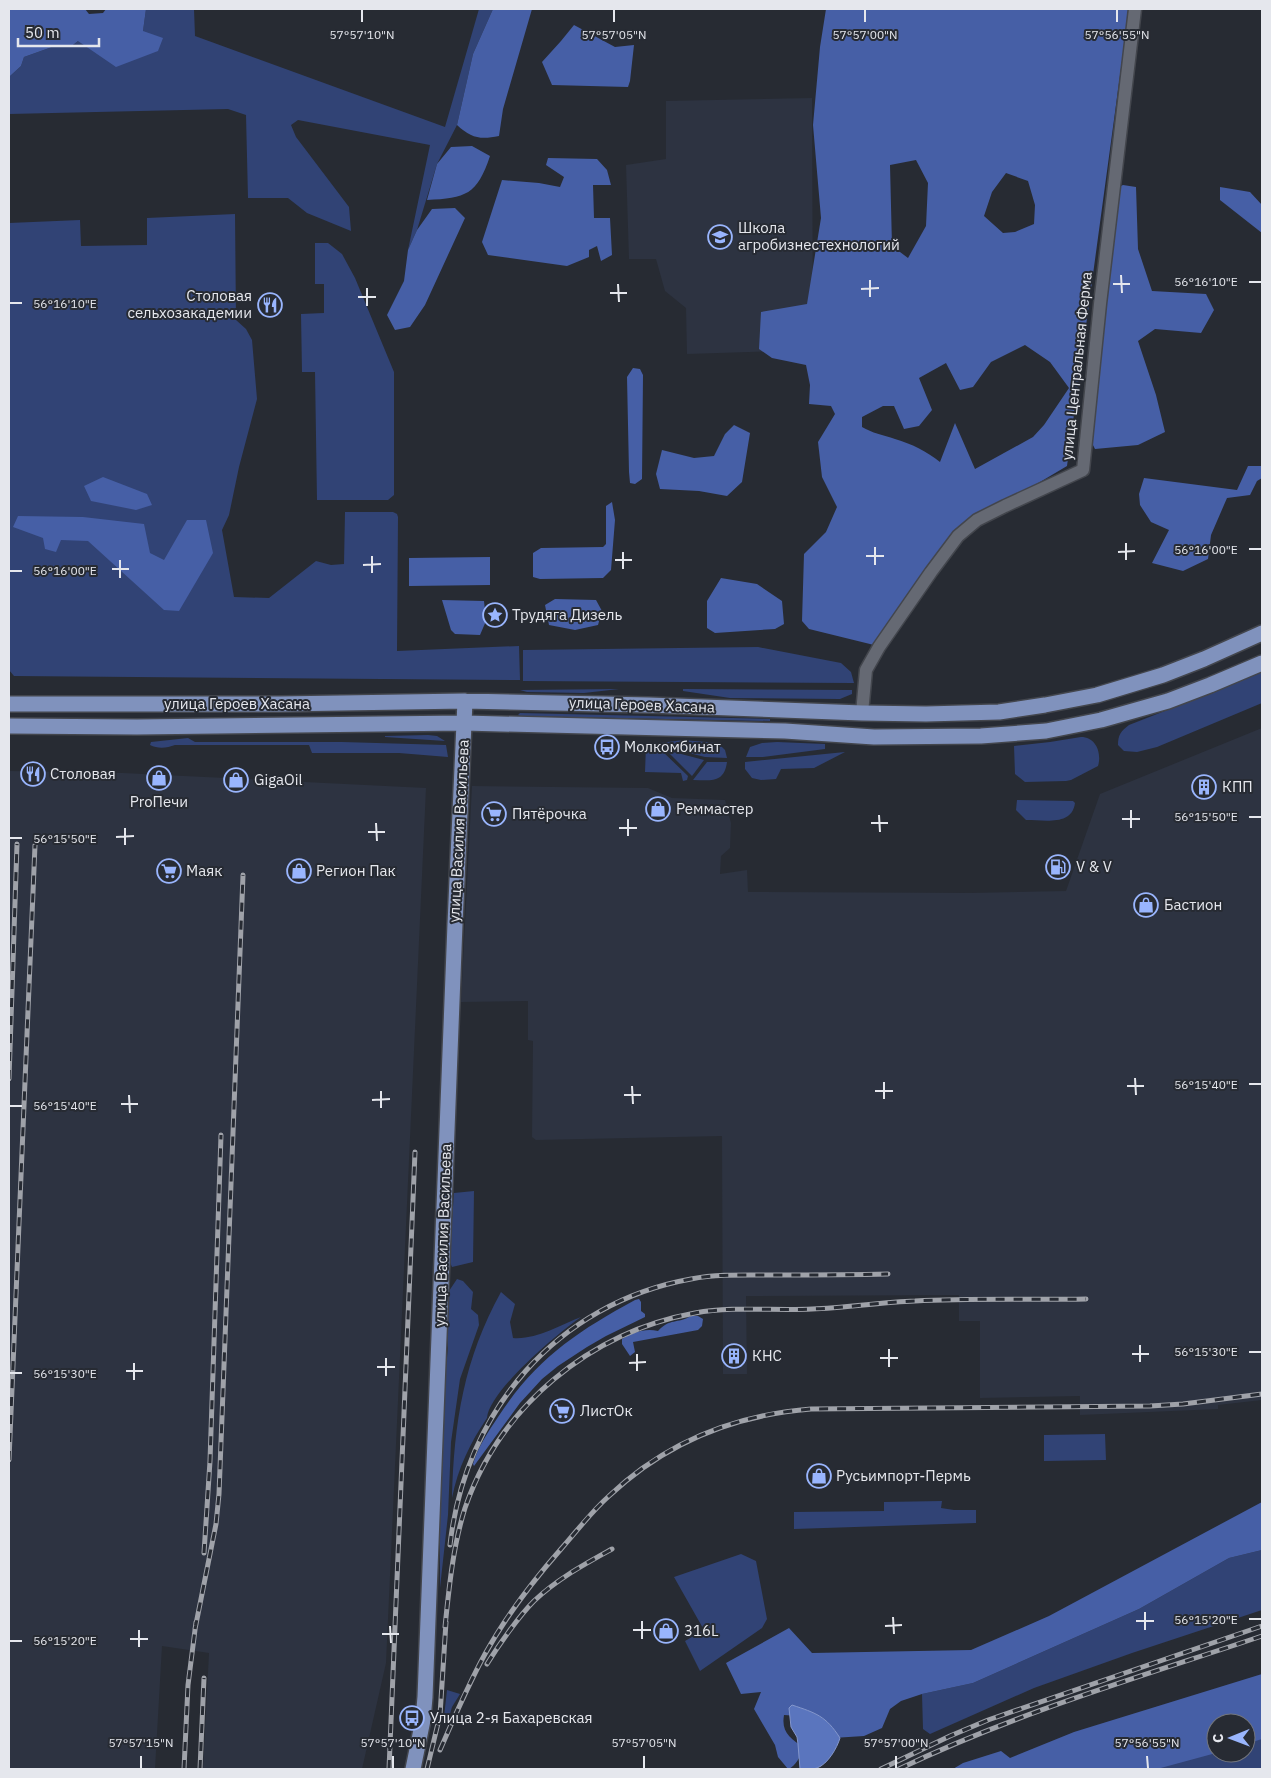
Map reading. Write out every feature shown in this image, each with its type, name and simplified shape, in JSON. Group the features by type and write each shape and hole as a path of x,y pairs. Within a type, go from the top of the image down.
{"main road":[{"name":"улица Героев Хасана","path":"9,704 280,704 465,701 649,705 862,713 999,712 1045,706 1097,695 1162,675 1204,659 1262,633"},
{"name":"улица Героев Хасана","path":"9,726 138,727 464,723 785,731 874,737 981,736 1046,731 1101,720 1168,701 1262,663"},
{"name":"улица Василия Васильева","path":"413,1769 423,1720 425,1697 465,701"}],"street":[{"name":"улица Центральная Ферма","path":"862,713 866,670 879,647 958,536 977,520 1082,470 1135,9"}],"shaded area":[{"path":"9,9 85,9 89,14 103,13 106,9 146,9 143,31 163,38 158,51 116,67 78,41 73,45 52,47 24,57 21,66 9,77"},
{"path":"146,9 194,9 195,36 445,127 479,9 493,9 473,54 457,125 437,164 417,230 408,250 430,145 298,120 291,125 296,137 349,207 351,231 307,213 288,198 248,198 246,115 228,109 9,114 9,77 21,66 24,57 52,47 73,45 78,41 143,31"},
{"path":"493,9 532,9 503,109 499,136 481,138 467,133 457,125 473,54"},
{"path":"826,9 1129,9 1067,466 1008,501 958,535 874,645 809,629 802,621 804,554 826,532 837,507 822,477 818,442 835,414 831,406 809,404 810,385 806,365 772,358 759,349 761,312 807,304 821,218 813,125 820,47","holes":["916,160 928,183 926,226 908,258 892,246 890,165","1006,173 1028,181 1035,205 1034,224 1015,232 1003,233 984,216 992,192","1025,345 1050,362 1069,388 1044,425 1033,437 975,469 955,423 940,462 913,446 862,427 862,417 883,406 894,406 904,429 919,426 932,410 919,378 946,363 960,390 973,387 991,362"]},
{"path":"574,25 615,47 634,45 628,87 552,85 542,62"},
{"name":"Школа агробизнестехнологий","path":"812,98 813,350 687,354 686,308 665,291 656,259 629,259 626,165 666,159 666,101"},
{"path":"472,146 490,156 475,187 468,192 451,198 427,200 437,164 451,147"},
{"path":"548,158 597,159 607,170 611,185 593,185 594,218 610,218 612,255 601,261 597,246 589,250 589,257 567,266 488,255 482,242 502,180 560,187 564,177 546,165"},
{"path":"1123,185 1136,187 1138,249 1152,291 1206,294 1214,310 1201,333 1155,329 1138,341 1156,395 1165,432 1138,445 1095,449 1089,437 1117,188"},
{"path":"1220,187 1250,192 1262,205 1262,233 1220,200"},
{"path":"455,208 465,218 425,305 410,327 395,330 387,315 404,281 408,250 417,230 432,209"},
{"path":"235,214 236,320 246,329 252,340 257,399 239,467 229,515 222,530 234,597 269,598 316,561 331,565 344,564 345,512 393,512 398,517 397,651 519,646 520,680 14,676 9,670 9,223 80,220 81,246 147,245 147,218"},
{"path":"315,243 328,243 342,254 355,278 394,372 394,495 388,500 317,500 315,372 302,372 301,314 324,313 324,284 315,284"},
{"path":"633,368 640,369 643,375 642,479 635,484 630,483 629,472 627,377"},
{"path":"734,425 750,433 742,482 727,496 699,491 660,489 656,474 662,450 694,458 714,456 725,434"},
{"path":"1248,466 1262,466 1262,478 1257,481 1250,495 1227,498 1211,535 1208,559 1183,571 1152,563 1169,530 1151,522 1140,505 1139,494 1144,478 1237,490"},
{"path":"103,477 147,494 152,505 136,510 91,501 84,486"},
{"path":"612,502 615,520 611,570 603,578 540,579 533,577 533,553 541,548 603,547 606,544 606,506"},
{"path":"18,516 83,517 144,524 150,553 164,560 187,520 206,520 213,553 179,611 164,610 88,541 61,540 56,552 45,549 43,538 13,527"},
{"path":"490,557 490,585 409,586 409,558"},
{"path":"721,578 757,584 782,601 784,624 775,629 715,633 707,628 707,601"},
{"path":"555,599 596,600 602,611 598,625 575,630 549,625 545,605"},
{"path":"442,600 484,601 486,621 480,635 455,634 451,630"},
{"path":"758,647 841,663 851,672 854,683 523,681 523,650"},
{"path":"1262,671 1262,703 1157,747 1137,752 1124,751 1118,745 1120,734 1129,725"},
{"path":"619,689 584,693 527,692 520,690"},
{"path":"683,689 852,690 852,694 840,699 730,698 683,691"},
{"path":"520,713 770,719 770,721 520,716 518,715"},
{"path":"1262,728 1262,1400 1218,1405 1218,1409 1080,1415 1080,1396 980,1398 980,1321 959,1321 959,1295 746,1296 747,1374 723,1374 722,1136 536,1140 532,1137 533,1041 528,1040 528,1001 461,1002 472,786 648,788 672,798 725,800 731,823 730,848 721,856 720,874 747,870 748,892 971,893 1066,891 1100,794"},
{"path":"385,736 437,736 445,741 385,737"},
{"path":"1081,737 1091,740 1097,747 1099,756 1098,766 1066,781 1025,782 1015,774 1014,746"},
{"path":"188,738 195,742 342,742 446,745 448,757 399,753 312,753 309,745 175,745 162,748 150,745 151,742"},
{"path":"683,740 718,743 725,750 727,758 705,757 653,744"},
{"path":"762,743 825,744 825,749 763,757 746,757 750,747"},
{"path":"646,746 660,749 688,776 687,780 683,781 681,773 645,772"},
{"path":"666,750 704,760 692,776"},
{"path":"845,752 814,768 781,769 776,779 761,780 752,778 745,769 745,762"},
{"path":"707,762 727,762 723,774 710,780 693,780"},
{"path":"9,771 123,773 426,788 386,1663 362,1769 203,1769 209,1653 162,1646 155,1769 9,1769"},
{"path":"1017,800 1073,801 1075,803 1069,815 1063,818 1049,821 1026,820 1016,810"},
{"path":"474,1191 473,1262 452,1267 449,1260 454,1193"},
{"path":"457,1279 463,1281 473,1292 471,1309 478,1315 479,1325 460,1379 451,1442 448,1515 440,1588 440,1475 443,1394 448,1348 446,1326 449,1291"},
{"path":"501,1292 515,1304 510,1322 513,1338 530,1337 581,1317 526,1363 499,1393 465,1456 452,1498 455,1443 463,1392 478,1342"},
{"path":"639,1299 641,1311 645,1314 645,1317 587,1347 542,1379 520,1403 474,1466 473,1464 478,1452 494,1423 512,1397 542,1363 575,1336"},
{"path":"691,1316 698,1316 703,1319 702,1326 698,1330 633,1342 635,1352 630,1356 622,1344 622,1339 631,1334 644,1330 658,1331 666,1324"},
{"path":"1105,1434 1106,1460 1044,1461 1044,1435"},
{"path":"942,1501 941,1508 976,1510 976,1523 794,1529 794,1512 884,1511 884,1502"},
{"path":"1262,1502 1262,1550 1229,1558 1139,1609 973,1683 922,1694 901,1701 890,1709 882,1728 864,1736 833,1738 799,1716 784,1715 785,1731 805,1748 796,1763 788,1769 778,1757 775,1745 754,1709 761,1692 741,1694 726,1663 789,1628 812,1653 971,1650 1049,1616"},
{"path":"1262,1550 1262,1610 1034,1688 930,1734 923,1729 922,1694 973,1683 1139,1609 1229,1558"},
{"path":"741,1554 756,1561 767,1619 762,1628 700,1671 685,1641 704,1630 674,1577"},
{"path":"1262,1674 1262,1739 1256,1741 1256,1713 1206,1713 1206,1756 1157,1769 953,1769 963,1763 1001,1751 1010,1758 1074,1732"},
{"path":"447,1690 460,1694 452,1707 448,1721 444,1717"},
{"path":"792,1705 820,1716 840,1738 832,1755 817,1768 800,1769 797,1737 791,1727 789,1708"},
{"path":"1262,1737 1262,1769 1151,1769 1206,1754 1206,1763 1256,1763 1256,1739"}],"railway":[{"path":"9,1079 17,844"},
{"path":"9,1460 35,845"},
{"path":"195,1629 216,1524 219,1494 243,875"},
{"path":"204,1553 210,1461 221,1135"},
{"path":"389,1769 415,1152"},
{"path":"450,1545 459,1496 475,1450 498,1408 526,1371 560,1338 599,1312 643,1292 701,1277 731,1275 888,1274"},
{"path":"445,1627 454,1552 465,1508 481,1471 501,1437 525,1406 554,1379 585,1356 620,1337 656,1323 710,1311 812,1309 936,1300 1086,1299"},
{"path":"440,1750 467,1690 493,1640 520,1600 550,1561 596,1508 631,1477 654,1460 702,1434 755,1418 811,1409 1150,1406 1183,1404 1262,1394"},
{"path":"487,1664 509,1631 534,1601 562,1579 612,1549"},
{"path":"184,1769 188,1685 196,1622"},
{"path":"427,1769 440,1715 446,1622"},
{"path":"881,1769 988,1720 1262,1626"},
{"path":"899,1769 988,1730 1033,1713 1262,1636"},
{"path":"200,1769 204,1678"}],"place":[{"name":"Школа агробизнестехнологий","path":"720,237"},
{"name":"Столовая сельхозакадемии","path":"270,305"},
{"name":"Трудяга Дизель","path":"495,615"},
{"name":"Молкомбинат","path":"607,747"},
{"name":"Столовая","path":"33,774"},
{"name":"ProПечи","path":"159,778"},
{"name":"GigaOil","path":"236,780"},
{"name":"КПП","path":"1204,787"},
{"name":"Реммастер","path":"658,809"},
{"name":"Пятёрочка","path":"494,814"},
{"name":"V & V","path":"1058,867"},
{"name":"Маяк","path":"169,871"},
{"name":"Регион Пак","path":"299,871"},
{"name":"Бастион","path":"1146,905"},
{"name":"КНС","path":"734,1356"},
{"name":"ЛистОк","path":"562,1411"},
{"name":"Русьимпорт-Пермь","path":"819,1476"},
{"name":"316L","path":"666,1631"},
{"name":"Улица 2-я Бахаревская","path":"412,1718"}]}
